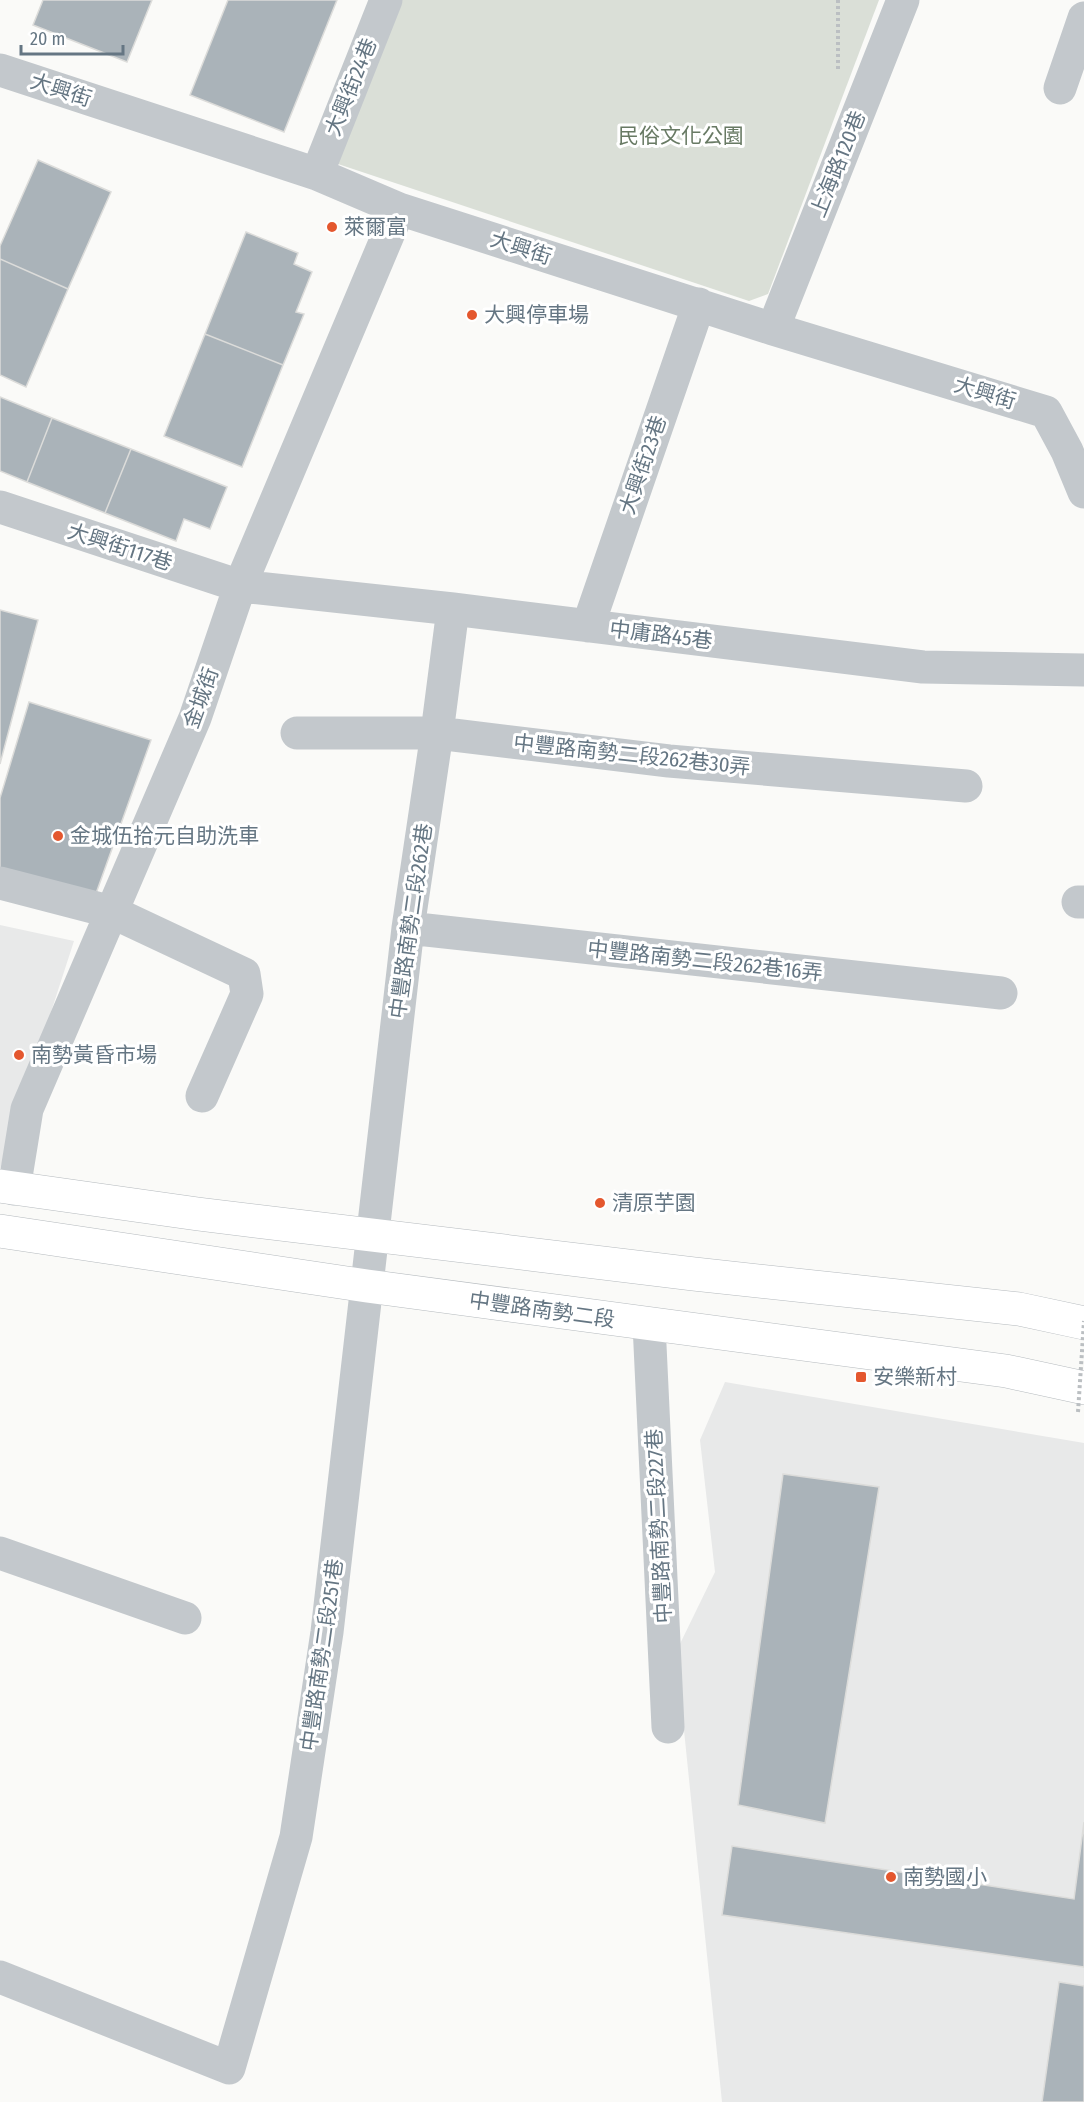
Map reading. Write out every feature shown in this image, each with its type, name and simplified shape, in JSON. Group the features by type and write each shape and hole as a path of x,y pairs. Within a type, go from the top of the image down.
{"main road":[{"path":"7,1187 198,1214 694,1274 1018,1309 1084,1322"},
{"name":"中豐路南勢二段","path":"0,1231 367,1287 1006,1371 1081,1400"}],"street":[{"name":"大興街24巷","path":"316,174 386,0"},
{"name":"上海路120巷","path":"773,329 903,0"},
{"path":"1060,88 1084,18"},
{"name":"大興街","path":"0,70 316,174 399,209 773,329 1047,412 1075,447"},
{"name":"金城街","path":"7,1187 27,1110 195,718 240,586 399,209"},
{"name":"大興街23巷","path":"588,626 699,304"},
{"path":"1075,447 1084,492"},
{"name":"大興街117巷","path":"0,507 240,586"},
{"name":"中庸路45巷","path":"240,586 453,609 923,667 1084,670"},
{"name":"中豐路南勢二段262巷","path":"372,1234 408,928 438,733 453,609"},
{"name":"中豐路南勢二段262巷30弄","path":"297,733 438,733 669,761 966,786"},
{"path":"0,883 112,912 244,975 247,994 202,1096"},
{"name":"中豐路南勢二段262巷16弄","path":"408,928 1001,993"},
{"name":"中豐路南勢二段251巷","path":"0,1977 229,2068 296,1837 327,1632 372,1234"},
{"name":"中豐路南勢二段227巷","path":"649,1324 668,1727"},
{"path":"0,1553 186,1618"}],"path":[{"path":"1081,1400 1084,1322"}],"shaded area":[{"name":"南勢黃昏市場","path":"0,925 74,941 0,1169"},
{"name":"南勢國小","path":"725,1382 1084,1443 1084,2102 722,2102 676,1652 715,1572 700,1440"}],"green space":[{"name":"民俗文化公園","path":"401,0 879,0 768,294 749,301 335,163"}],"building":[{"path":"43,0 152,0 127,62 33,25"},
{"path":"228,0 337,0 284,132 190,95"},
{"path":"38,160 111,192 68,289 0,259 0,246"},
{"path":"246,232 298,253 294,264 312,272 296,312 304,314 283,365 205,334"},
{"path":"0,259 68,289 26,387 0,375"},
{"path":"205,334 283,365 242,467 164,436"},
{"path":"0,397 52,418 27,482 0,471"},
{"path":"52,418 131,449 105,513 27,482"},
{"path":"131,449 227,487 210,529 184,519 176,541 105,513"},
{"path":"0,610 38,620 0,764"},
{"name":"金城伍拾元自助洗車","path":"29,702 151,740 94,899 0,873 0,798"},
{"path":"783,1474 879,1487 825,1823 738,1805"},
{"path":"1084,1822 1084,1967 722,1915 732,1846 1074,1899"},
{"path":"1059,1982 1084,1986 1084,2102 1042,2102"}],"place":[{"name":"萊爾富","path":"332,227"},
{"name":"大興停車場","path":"472,315"},
{"name":"金城伍拾元自助洗車","path":"58,836"},
{"name":"南勢黃昏市場","path":"19,1055"},
{"name":"清原芋園","path":"600,1203"},
{"name":"安樂新村","path":"861,1377"},
{"name":"南勢國小","path":"891,1877"}]}
